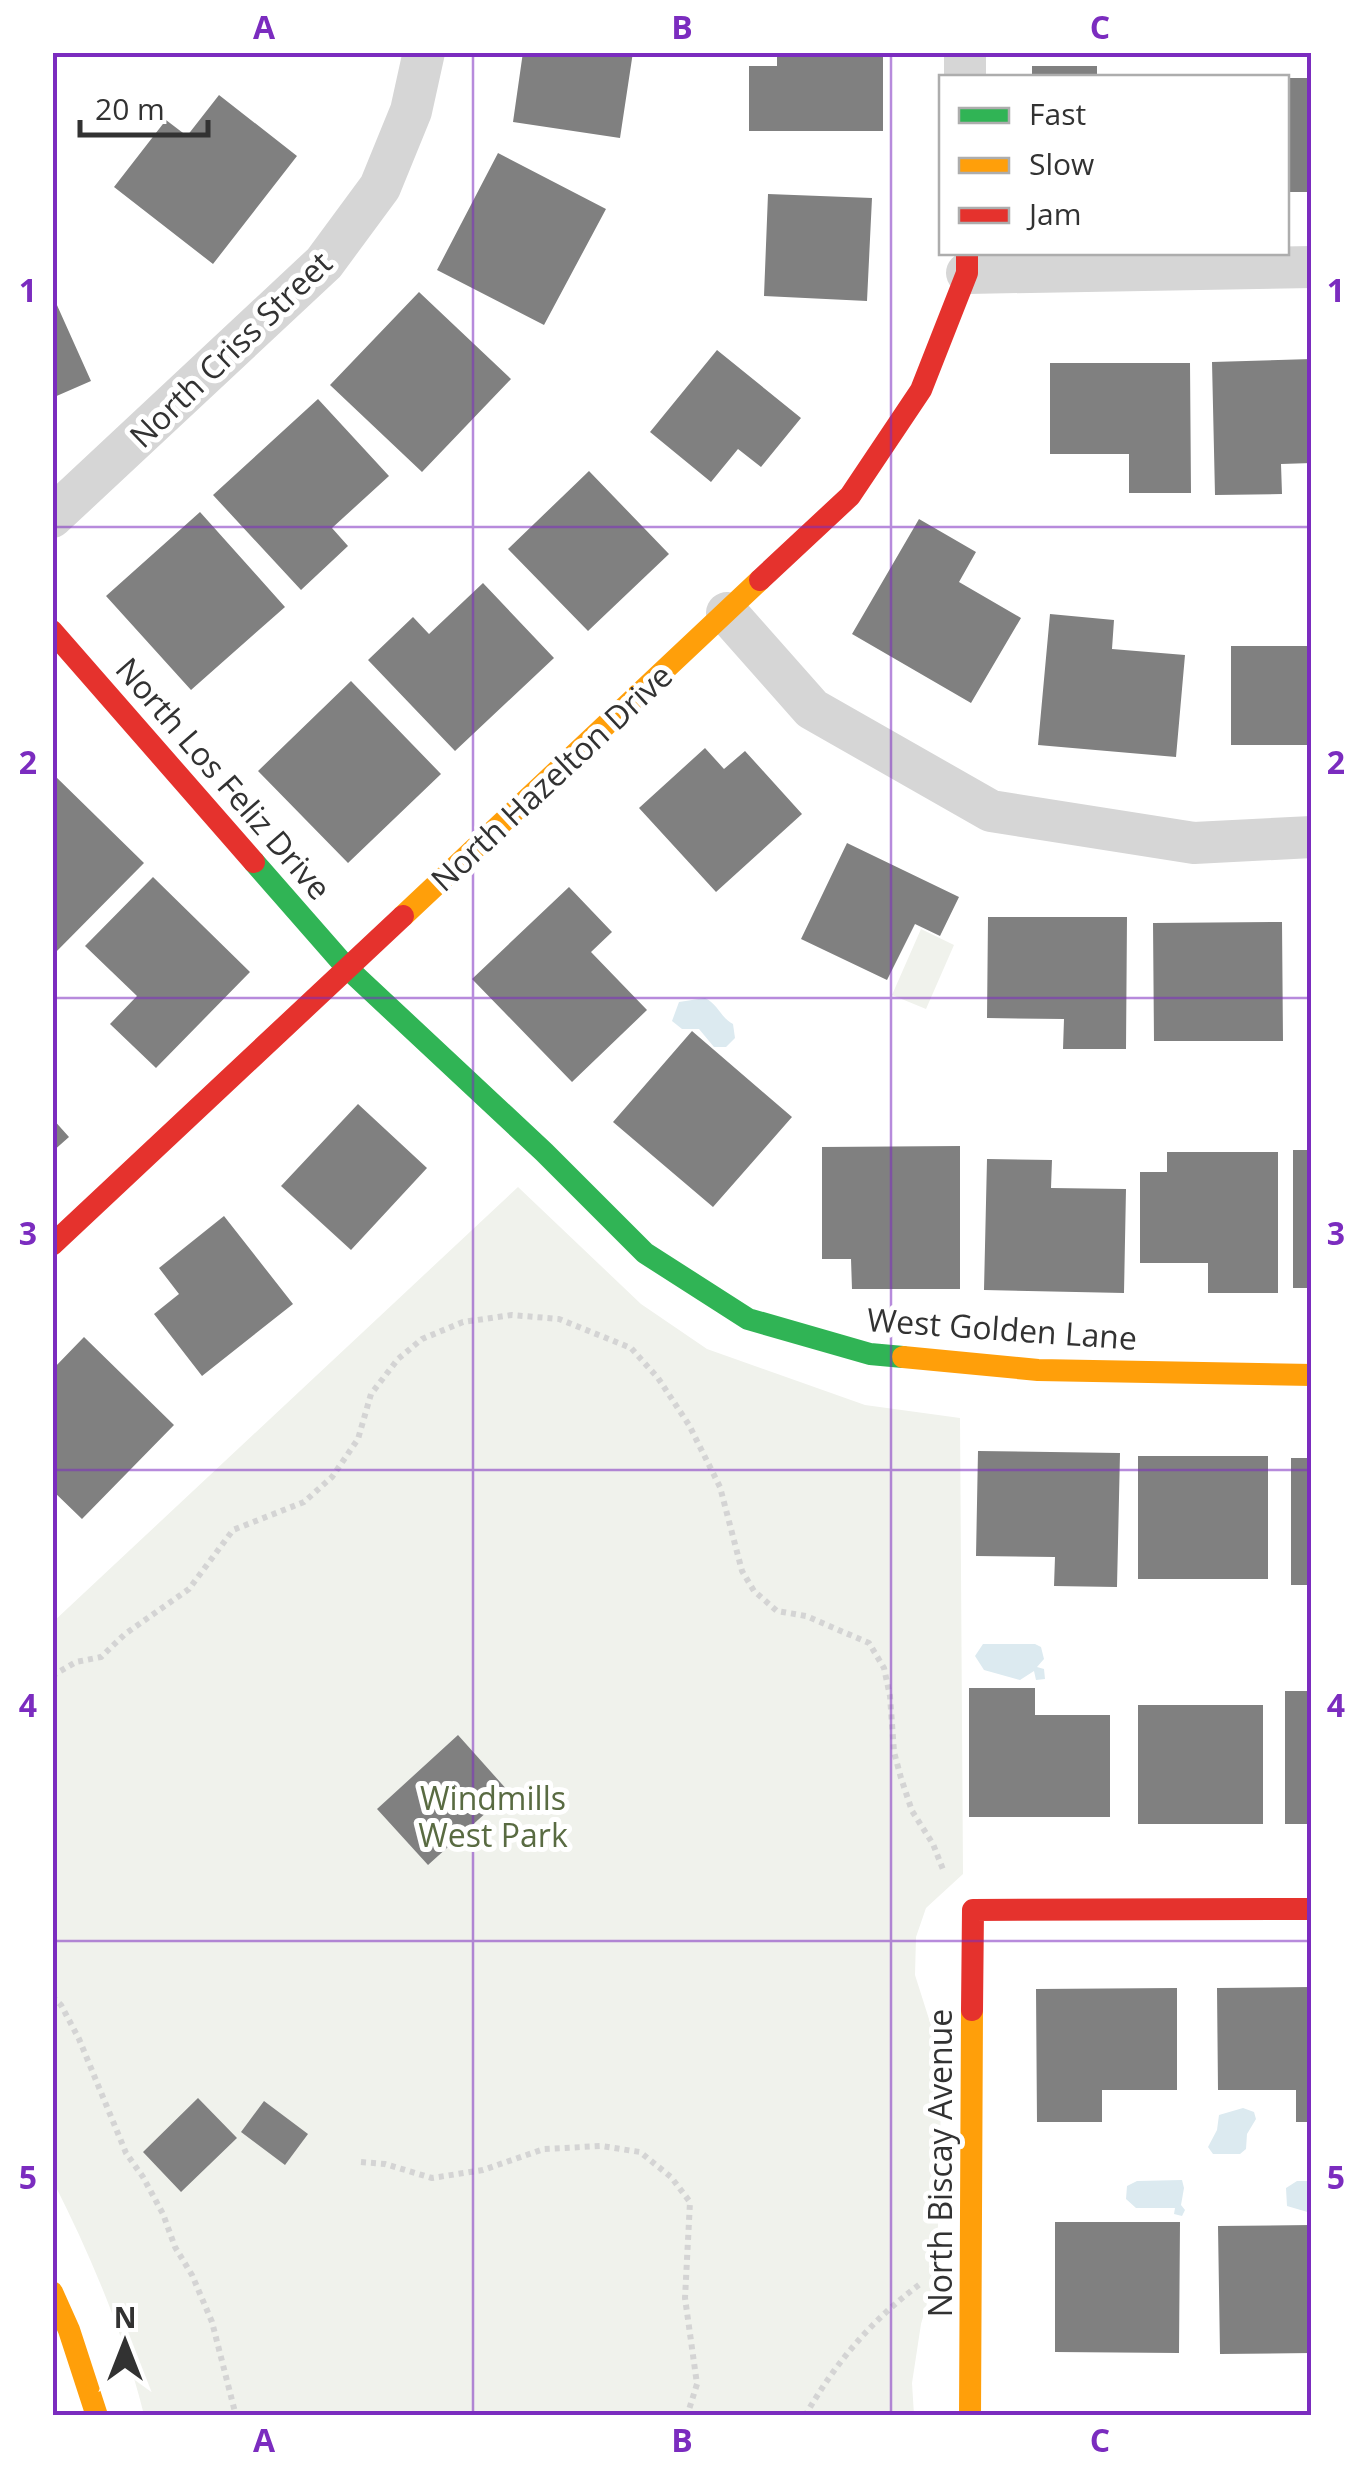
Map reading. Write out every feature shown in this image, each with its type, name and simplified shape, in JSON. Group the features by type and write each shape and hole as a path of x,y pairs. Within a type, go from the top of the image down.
{"street":[{"name":"North Criss Street","path":"52,517 324,263 380,187 411,111 424,52"},
{"path":"967,263 1312,267"},
{"name":"North Hazelton Drive","path":"52,1245 850,496 921,390 967,263"},
{"path":"728,613 812,708 991,811 1194,843 1312,837"},
{"name":"North Los Feliz Drive","path":"52,631 346,967"},
{"name":"West Golden Lane","path":"346,967 544,1152 645,1253 748,1319 870,1354 1038,1370 1312,1374"},
{"path":"974,1910 1312,1909"},
{"name":"North Biscay Avenue","path":"970,2416 974,1910"},
{"path":"52,2292 69,2330 96,2416"}],"path":[{"path":"52,1676 76,1662 101,1656 125,1634 190,1589 233,1530 304,1502 332,1478 358,1438 371,1394 398,1359 422,1339 463,1322 512,1315 559,1319 630,1348 658,1378 689,1425 720,1487 742,1571 754,1592 777,1611 806,1616 869,1643 884,1668 894,1752 912,1811 933,1844 947,1881 974,1910"},
{"path":"52,1996 79,2039 126,2153 150,2189 174,2247 192,2276 212,2322 236,2416"},
{"path":"361,2162 385,2164 432,2178 483,2170 544,2150 601,2146 640,2152 671,2177 690,2202 685,2298 697,2384 686,2416"},
{"path":"805,2416 832,2369 872,2326 919,2285 971,2254"}],"green space":[{"path":"921,929 954,945 926,1009 892,995"},
{"name":"Windmills West Park","path":"518,1187 641,1304 707,1349 865,1405 960,1418 963,1874 926,1908 916,1937 915,1975 942,2060 937,2269 921,2324 912,2383 914,2415 144,2415 105,2296 53,2181 53,1622"}],"shaded area":[{"path":"705,998 733,1024 735,1038 726,1047 714,1047 699,1029 682,1029 672,1021 679,1002"},
{"path":"983,1644 1041,1647 1044,1659 1037,1667 1044,1669 1045,1679 1036,1680 1034,1671 1020,1680 984,1670 975,1656"},
{"path":"1243,2108 1254,2112 1256,2119 1247,2134 1246,2149 1240,2154 1213,2154 1208,2147 1219,2115"},
{"path":"1182,2180 1182,2216 1174,2214 1175,2208 1136,2208 1126,2199 1127,2186 1137,2181"},
{"path":"1297,2181 1311,2181 1311,2213 1287,2206 1286,2188"}],"building":[{"path":"523,52 633,52 620,138 513,122"},
{"path":"777,52 883,52 883,131 749,131 749,66 777,66"},
{"path":"1032,66 1097,66 1097,75 1032,75"},
{"path":"1289,78 1312,78 1312,192 1289,192"},
{"path":"219,95 297,156 213,264 114,187 166,120 187,136"},
{"path":"498,153 606,209 544,325 437,270"},
{"path":"768,194 872,198 867,301 764,296"},
{"path":"419,292 511,379 422,472 330,385"},
{"path":"52,294 91,381 52,398"},
{"path":"717,350 801,418 761,467 738,449 711,482 650,432"},
{"path":"1312,359 1312,463 1281,464 1282,494 1215,495 1212,362"},
{"path":"1050,363 1190,363 1191,493 1129,493 1129,454 1050,454"},
{"path":"318,399 389,476 332,528 348,546 301,590 213,495"},
{"path":"589,471 669,554 588,631 508,549"},
{"path":"200,512 285,607 191,690 106,596"},
{"path":"919,519 976,552 959,582 1021,618 971,703 852,634"},
{"path":"483,583 554,658 455,751 368,660 413,617 429,634"},
{"path":"1050,614 1114,620 1112,649 1185,655 1176,757 1038,745"},
{"path":"1231,646 1312,646 1312,745 1231,745"},
{"path":"351,681 441,774 348,863 258,771"},
{"path":"705,748 724,769 745,751 802,814 716,892 639,808"},
{"path":"52,773 144,863 52,956"},
{"path":"847,843 959,897 940,936 915,924 887,980 801,939"},
{"path":"153,877 250,972 156,1068 110,1024 137,996 85,946"},
{"path":"569,887 612,932 591,952 647,1010 572,1082 472,979"},
{"path":"988,917 1127,917 1126,1049 1063,1049 1064,1019 987,1018"},
{"path":"1282,922 1283,1041 1154,1041 1153,923"},
{"path":"692,1031 792,1117 713,1207 613,1122"},
{"path":"358,1104 427,1168 351,1250 281,1186"},
{"path":"52,1118 69,1137 52,1152"},
{"path":"960,1146 960,1289 852,1289 851,1259 822,1259 822,1147"},
{"path":"1293,1150 1312,1150 1312,1288 1293,1288"},
{"path":"1167,1152 1278,1152 1278,1293 1208,1293 1208,1263 1140,1263 1140,1172 1167,1172"},
{"path":"987,1159 1052,1160 1051,1188 1126,1189 1124,1293 984,1290"},
{"path":"224,1216 293,1304 202,1376 154,1314 179,1294 159,1268"},
{"path":"84,1337 174,1425 82,1519 52,1490 52,1370"},
{"path":"978,1451 1120,1453 1117,1587 1054,1586 1055,1557 976,1556"},
{"path":"1138,1456 1268,1456 1268,1579 1138,1579"},
{"path":"1291,1458 1312,1458 1312,1585 1291,1585"},
{"path":"969,1688 1035,1688 1035,1715 1110,1715 1110,1817 969,1817"},
{"path":"1285,1691 1312,1691 1312,1824 1285,1824"},
{"path":"1138,1705 1263,1705 1263,1824 1138,1824"},
{"path":"458,1735 509,1792 428,1865 377,1809"},
{"path":"1312,1987 1312,2122 1296,2122 1296,2090 1218,2090 1217,1988"},
{"path":"1177,1988 1177,2090 1102,2090 1102,2122 1037,2122 1036,1989"},
{"path":"198,2098 237,2138 181,2192 143,2152"},
{"path":"264,2101 308,2134 285,2165 241,2132"},
{"path":"1055,2222 1180,2222 1179,2353 1055,2352"},
{"path":"1312,2225 1312,2353 1220,2354 1218,2226"}],"traffic: fast":[{"path":"254,862 346,967 544,1152 645,1253 748,1319 870,1354 903,1357"}],"traffic: slow":[{"path":"403,916 760,580"},
{"path":"903,1357 1038,1370 1312,1375"},
{"path":"970,2416 972,2010"},
{"path":"52,2292 69,2330 97,2416"}],"traffic: jam":[{"path":"760,580 850,496 921,390 967,273 967,255"},
{"path":"52,631 254,862"},
{"path":"52,1245 403,916"},
{"path":"972,2010 973,1910 1312,1909"}]}
